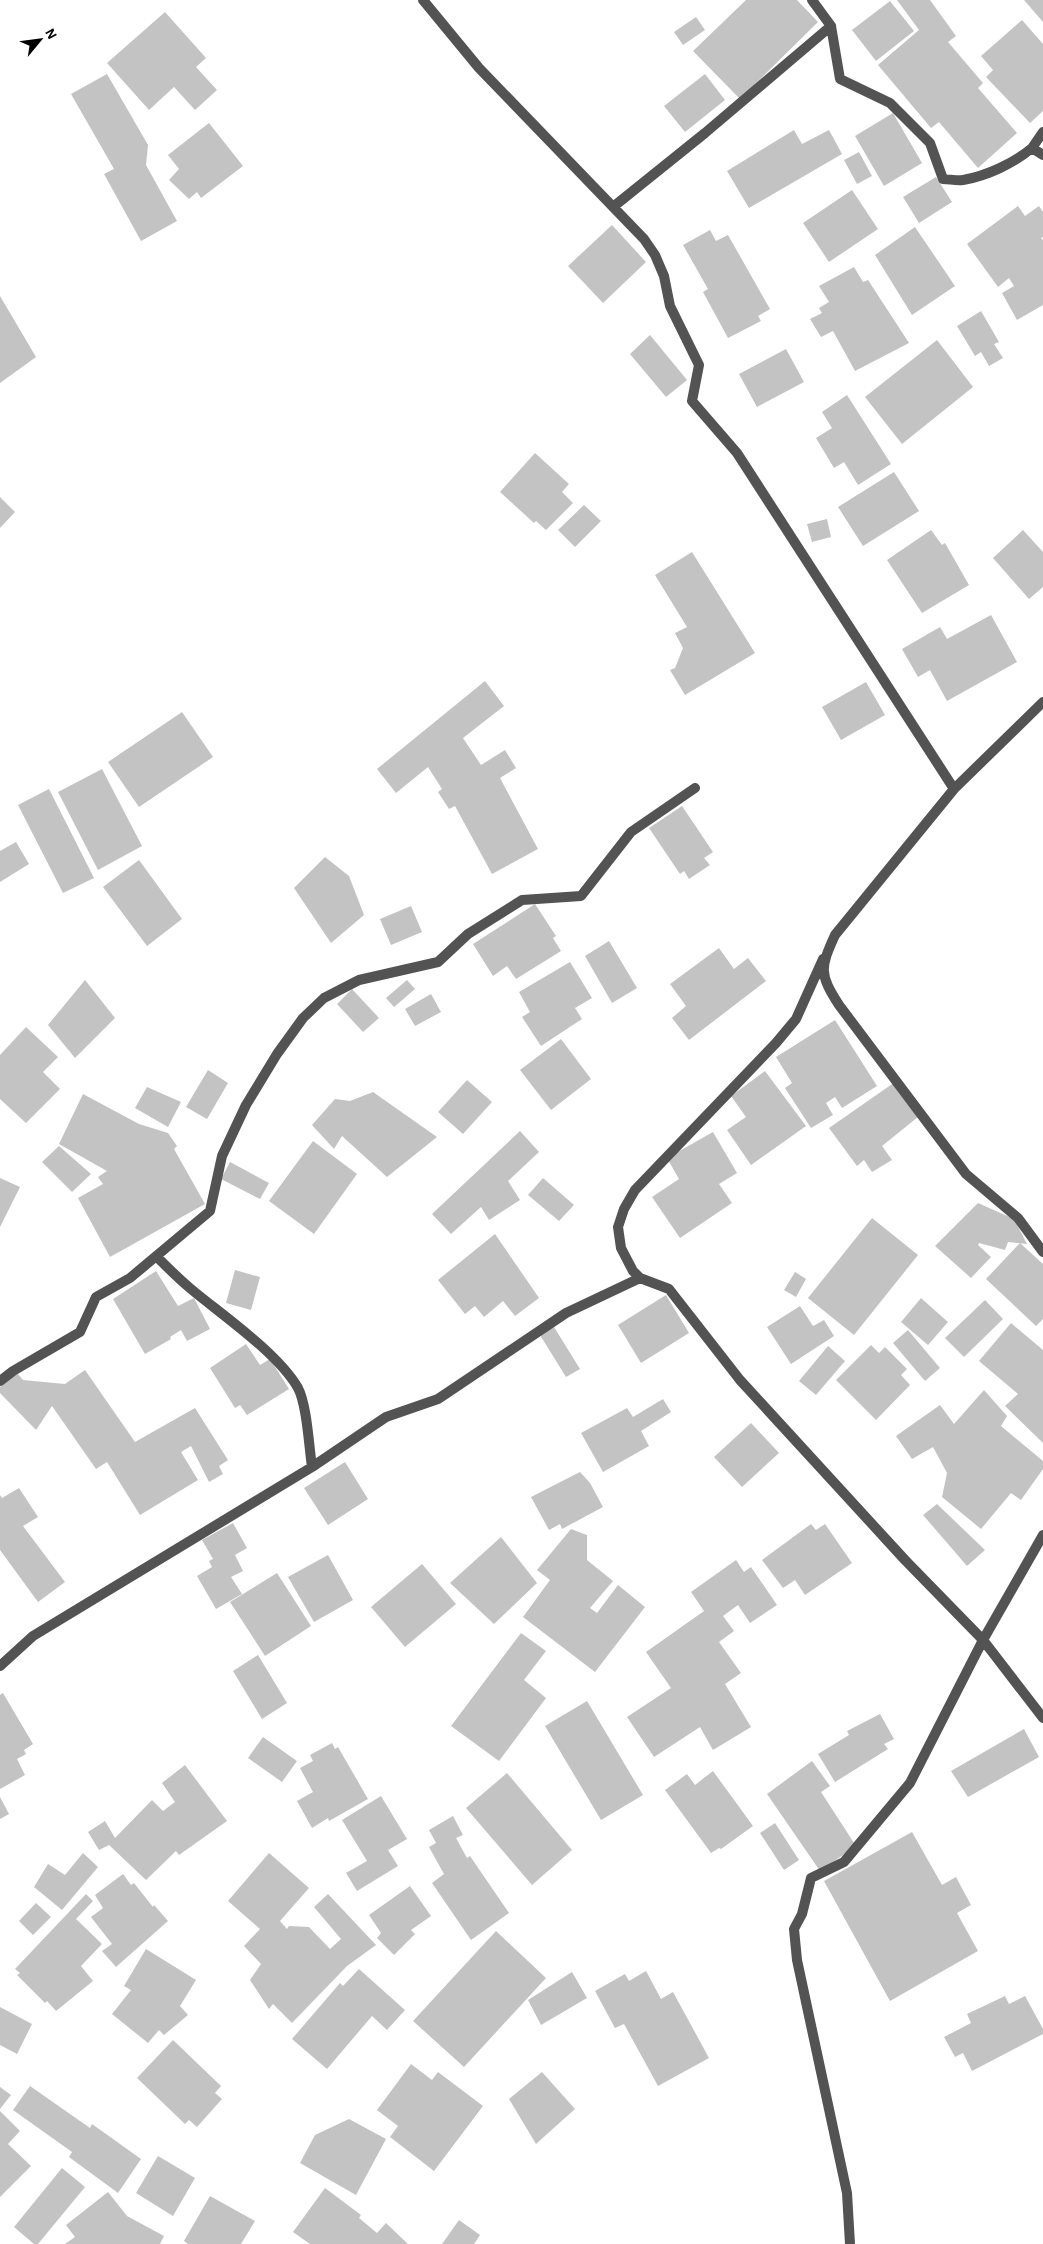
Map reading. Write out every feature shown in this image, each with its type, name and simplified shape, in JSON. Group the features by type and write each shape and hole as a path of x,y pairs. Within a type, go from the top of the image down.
{"street":[{"path":"423,0 480,68 644,239 655,255 664,276 670,306 699,365 692,400 737,453 954,789"},
{"path":"812,0 831,26 840,79 890,103 930,143 943,179 962,180 983,174 1020,158 1032,148 1043,132"},
{"path":"614,208 831,26"},
{"path":"1032,148 1043,156"},
{"path":"1043,702 954,789 835,935 796,1019 776,1043 634,1190 624,1209 618,1227 621,1248 633,1271 640,1278 669,1288 740,1380 905,1560 983,1640 1043,1718"},
{"path":"0,1381 13,1371 80,1332 96,1297 130,1278 210,1211 222,1156 246,1105 277,1054 303,1018 324,998 360,980 438,962 468,934 522,900 581,896 631,832 695,788"},
{"path":"823,959 826,984 839,1005 966,1174 1018,1218 1043,1252"},
{"path":"157,1257 189,1288 252,1338 282,1368 298,1389 305,1415 312,1468"},
{"path":"0,1666 33,1636 312,1468 386,1417 438,1399 566,1313 640,1278"},
{"path":"850,2244 847,2193 797,1960 794,1930 802,1914 811,1878 844,1862 910,1783 983,1640 1043,1535"}],"building":[{"path":"746,0 797,0 818,22 740,99 693,51"},
{"path":"897,0 930,0 956,36 948,42 983,83 978,88 1017,133 978,168 939,122 931,128 878,65 919,30"},
{"path":"1024,0 1043,0 1043,22"},
{"path":"890,1 914,31 876,61 852,30"},
{"path":"165,12 206,58 196,67 217,90 195,110 174,87 149,110 107,63"},
{"path":"696,17 705,30 683,45 674,32"},
{"path":"1022,20 1043,44 1043,111 1030,123 986,77 993,70 981,56"},
{"path":"107,74 148,145 146,165 177,221 141,241 104,174 114,169 71,94"},
{"path":"705,74 725,100 685,132 664,106"},
{"path":"893,113 922,163 884,186 855,136"},
{"path":"209,123 243,166 201,198 197,192 189,199 169,180 179,169 168,155"},
{"path":"794,130 802,144 829,130 842,154 749,208 727,171"},
{"path":"859,152 872,176 857,184 844,160"},
{"path":"936,177 952,202 919,223 903,197"},
{"path":"852,190 878,229 829,262 803,223"},
{"path":"1018,206 1025,216 1039,206 1043,212 1043,237 1041,238 1043,240 1043,305 1017,320 1002,293 1014,286 1009,278 998,287 967,244"},
{"path":"612,225 646,262 603,303 568,266"},
{"path":"915,227 955,286 912,315 875,255"},
{"path":"710,230 716,241 728,235 770,309 758,316 761,321 728,338 703,292 708,289 683,245"},
{"path":"854,267 863,282 868,280 909,343 855,371 833,331 821,337 810,319 822,313 819,308 829,302 819,286"},
{"path":"0,296 36,357 0,383"},
{"path":"981,311 999,342 994,344 1003,358 989,366 981,352 975,356 957,326"},
{"path":"650,335 687,380 666,397 630,354"},
{"path":"937,340 973,387 902,444 865,397"},
{"path":"786,349 804,382 757,407 739,374"},
{"path":"847,395 891,464 858,485 844,462 834,468 816,438 832,428 822,412"},
{"path":"535,453 569,484 562,492 573,503 546,530 536,521 534,523 500,492"},
{"path":"894,472 919,511 863,546 838,507"},
{"path":"0,497 15,512 0,528"},
{"path":"584,505 601,521 575,547 558,530"},
{"path":"827,519 831,537 812,542 807,524"},
{"path":"931,530 942,545 945,543 969,585 922,613 887,560"},
{"path":"1023,530 1043,552 1043,587 1029,599 993,558"},
{"path":"692,552 755,653 685,695 670,670 675,668 683,648 675,633 687,627 655,575"},
{"path":"991,615 1017,662 947,701 930,670 918,677 902,649 940,627 947,639"},
{"path":"485,681 504,706 463,738 481,765 505,750 516,768 500,778 538,849 492,874 455,806 449,809 438,792 442,789 428,767 396,793 377,769"},
{"path":"866,682 885,715 841,740 822,707"},
{"path":"182,712 213,757 139,807 108,762"},
{"path":"102,769 142,846 98,870 58,792"},
{"path":"49,789 94,878 63,893 18,805"},
{"path":"682,806 713,852 704,858 710,865 689,879 684,871 680,874 649,828"},
{"path":"16,842 29,864 0,882 0,851"},
{"path":"325,857 349,876 364,915 331,943 294,888"},
{"path":"139,860 182,919 147,946 103,887"},
{"path":"535,904 556,936 553,938 561,951 516,979 507,966 493,976 473,944"},
{"path":"411,906 422,932 391,945 380,919"},
{"path":"609,941 637,988 612,1003 585,956"},
{"path":"719,948 734,969 748,958 766,981 689,1040 672,1018 686,1006 670,984"},
{"path":"570,962 592,998 575,1008 582,1019 541,1046 522,1017 530,1012 519,992"},
{"path":"85,980 115,1018 75,1058 48,1025"},
{"path":"407,980 415,989 394,1007 386,998"},
{"path":"352,989 379,1018 363,1032 337,1004"},
{"path":"431,994 441,1012 415,1026 405,1009"},
{"path":"835,1020 877,1086 842,1108 835,1097 826,1103 833,1115 811,1128 785,1088 792,1083 776,1057"},
{"path":"26,1027 58,1057 43,1072 60,1089 26,1123 0,1099 0,1055"},
{"path":"561,1039 591,1079 551,1110 520,1070"},
{"path":"208,1070 228,1083 207,1119 186,1107"},
{"path":"765,1071 806,1126 751,1165 727,1130 746,1117 731,1096"},
{"path":"467,1080 492,1102 463,1134 438,1112"},
{"path":"895,1082 918,1117 882,1146 892,1160 872,1172 864,1160 857,1166 829,1128"},
{"path":"147,1087 181,1102 168,1127 135,1108"},
{"path":"373,1092 437,1137 387,1177 342,1136 334,1149 312,1125 335,1099 350,1101"},
{"path":"83,1094 139,1124 168,1133 177,1146 174,1149 205,1204 110,1257 78,1198 103,1184 98,1177 107,1171 59,1144"},
{"path":"520,1131 539,1152 508,1181 520,1200 489,1220 481,1207 451,1234 432,1214"},
{"path":"713,1132 737,1173 719,1184 732,1203 680,1238 652,1197 679,1179 667,1158"},
{"path":"313,1141 357,1174 314,1234 269,1201"},
{"path":"59,1146 91,1174 72,1192 42,1162"},
{"path":"230,1162 269,1183 260,1199 221,1179"},
{"path":"0,1178 20,1187 0,1227"},
{"path":"543,1178 574,1205 559,1221 528,1195"},
{"path":"978,1203 1014,1219 1027,1244 1008,1242 1005,1250 979,1243 978,1245 991,1257 971,1278 935,1246"},
{"path":"872,1218 918,1255 854,1335 808,1298"},
{"path":"495,1234 539,1298 515,1316 503,1301 484,1317 475,1306 465,1314 438,1280"},
{"path":"1020,1243 1043,1264 1043,1319 1036,1326 986,1279"},
{"path":"235,1270 260,1277 251,1310 226,1303"},
{"path":"156,1271 178,1306 194,1298 210,1329 187,1341 181,1330 170,1337 171,1339 145,1354 113,1299"},
{"path":"795,1272 806,1279 796,1297 784,1290"},
{"path":"666,1295 689,1333 641,1363 618,1325"},
{"path":"921,1298 948,1322 928,1345 901,1322"},
{"path":"985,1300 1003,1319 964,1357 945,1338"},
{"path":"800,1306 813,1326 824,1320 834,1336 791,1364 767,1327"},
{"path":"1011,1323 1043,1350 1043,1443 1005,1406 1018,1394 979,1361"},
{"path":"554,1327 580,1369 566,1377 540,1335"},
{"path":"908,1330 940,1368 925,1381 893,1343"},
{"path":"246,1344 260,1365 270,1359 289,1389 247,1415 240,1405 235,1408 210,1368"},
{"path":"871,1345 879,1353 885,1347 907,1369 901,1375 910,1385 876,1420 836,1380"},
{"path":"828,1346 845,1361 816,1395 799,1381"},
{"path":"85,1370 135,1442 195,1408 228,1460 219,1466 223,1474 209,1482 191,1446 181,1452 198,1480 140,1515 107,1462 96,1469 52,1406 36,1430 0,1393 0,1387 17,1373 23,1380 65,1384"},
{"path":"984,1390 1007,1416 1001,1426 1043,1461 1043,1469 1021,1500 1011,1493 981,1529 942,1497 947,1473 933,1447 912,1459 896,1436 940,1405 954,1424"},
{"path":"663,1399 671,1412 641,1431 649,1446 603,1472 581,1433 627,1408 633,1417"},
{"path":"751,1423 779,1453 742,1487 714,1457"},
{"path":"345,1462 368,1499 328,1525 304,1488"},
{"path":"580,1472 590,1483 603,1507 562,1529 560,1524 549,1530 531,1497"},
{"path":"19,1488 38,1517 23,1526 65,1582 38,1602 0,1550 0,1495 2,1498"},
{"path":"937,1504 985,1550 967,1566 923,1515"},
{"path":"233,1523 247,1548 235,1555 243,1571 231,1577 242,1594 216,1609 197,1576 212,1567 209,1561 213,1559 202,1540"},
{"path":"811,1524 816,1530 825,1524 852,1563 805,1595 795,1580 783,1588 762,1560"},
{"path":"571,1529 587,1535 587,1560 613,1581 590,1608 597,1613 618,1585 645,1607 595,1672 523,1617 550,1580 537,1570"},
{"path":"501,1537 537,1583 494,1624 450,1583"},
{"path":"328,1555 353,1600 314,1622 288,1577"},
{"path":"736,1560 744,1572 751,1567 777,1605 750,1623 738,1605 723,1616 734,1631 719,1642 741,1673 725,1684 751,1727 713,1750 700,1727 654,1757 627,1717 671,1688 646,1652 704,1611 691,1592"},
{"path":"422,1564 456,1604 405,1647 371,1607"},
{"path":"277,1573 311,1626 265,1656 230,1602"},
{"path":"521,1633 546,1651 524,1680 546,1698 499,1761 451,1726"},
{"path":"258,1655 287,1703 262,1719 233,1671"},
{"path":"3,1693 33,1744 24,1750 26,1754 17,1759 25,1775 0,1789 0,1695"},
{"path":"587,1701 643,1795 601,1820 545,1726"},
{"path":"880,1714 894,1739 884,1744 888,1749 835,1782 818,1754 849,1735 847,1731"},
{"path":"1024,1729 1039,1757 968,1797 951,1771"},
{"path":"263,1737 297,1761 282,1782 248,1758"},
{"path":"332,1743 335,1749 338,1747 368,1799 329,1821 328,1818 312,1828 297,1801 313,1792 300,1768 313,1761 310,1755"},
{"path":"812,1761 830,1786 821,1792 856,1846 820,1871 767,1794"},
{"path":"185,1765 227,1821 179,1855 176,1851 146,1880 109,1845 99,1850 88,1832 105,1821 115,1838 152,1800 163,1811 175,1802 162,1783"},
{"path":"713,1771 753,1826 721,1849 719,1848 711,1853 665,1790 687,1774 695,1785"},
{"path":"507,1773 572,1850 532,1885 466,1808"},
{"path":"381,1796 407,1839 388,1850 398,1866 357,1891 346,1873 367,1861 342,1820"},
{"path":"0,1797 9,1814 0,1819"},
{"path":"453,1816 463,1835 456,1838 467,1858 470,1856 509,1913 471,1940 432,1883 444,1874 429,1847 436,1843 429,1830"},
{"path":"775,1823 799,1860 784,1870 760,1833"},
{"path":"912,1832 942,1885 956,1877 971,1905 957,1913 978,1951 890,2001 824,1881"},
{"path":"83,1853 98,1867 62,1910 34,1887 48,1864 65,1875"},
{"path":"269,1853 309,1888 280,1921 287,1929 289,1926 309,1927 330,1949 341,1939 314,1907 328,1894 376,1945 347,1966 292,2023 273,2004 269,2009 250,1980 261,1964 244,1946 260,1929 228,1901"},
{"path":"123,1874 131,1885 134,1883 153,1907 154,1905 168,1921 116,1967 102,1951 112,1944 91,1917 103,1908 95,1895"},
{"path":"410,1886 431,1916 411,1930 415,1934 394,1955 377,1938 381,1933 369,1915"},
{"path":"86,1894 93,1901 76,1919 102,1944 81,1966 93,1981 56,2011 47,2001 45,2003 17,1975 20,1973 15,1969"},
{"path":"36,1903 51,1917 33,1935 19,1921"},
{"path":"496,1931 546,1978 464,2067 413,2021"},
{"path":"146,1949 196,1980 180,2006 188,2015 164,2035 159,2030 148,2043 112,2014 131,1990 124,1986"},
{"path":"359,1969 405,2010 387,2030 372,2016 327,2069 292,2039 340,1983 343,1986"},
{"path":"646,1971 661,1999 673,1992 709,2058 658,2086 624,2024 615,2028 595,1991 625,1974 629,1981"},
{"path":"572,1972 587,1998 541,2025 528,2000"},
{"path":"1005,1996 1009,2004 1025,1996 1043,2029 1043,2034 972,2071 963,2053 955,2057 944,2037 971,2023 967,2014"},
{"path":"0,2007 32,2024 17,2054 0,2045"},
{"path":"173,2040 221,2086 215,2093 222,2099 197,2127 189,2120 185,2124 137,2078"},
{"path":"411,2064 432,2080 438,2072 483,2106 434,2171 390,2137 398,2126 377,2110"},
{"path":"542,2072 575,2109 536,2144 509,2099"},
{"path":"30,2086 90,2128 92,2124 141,2159 118,2193 69,2157 72,2152 13,2110"},
{"path":"0,2087 11,2095 0,2109"},
{"path":"0,2111 20,2131 8,2144 31,2166 0,2197"},
{"path":"349,2119 386,2139 356,2195 300,2163 315,2135"},
{"path":"158,2156 195,2178 173,2216 136,2193"},
{"path":"62,2168 85,2187 38,2244 34,2244 14,2227"},
{"path":"325,2188 361,2215 359,2218 377,2233 386,2223 408,2244 310,2244 293,2232"},
{"path":"108,2192 127,2216 164,2236 160,2244 65,2244 75,2237 66,2225"},
{"path":"210,2196 255,2221 241,2244 188,2244 184,2241"},
{"path":"459,2220 480,2235 474,2244 442,2244"}]}
